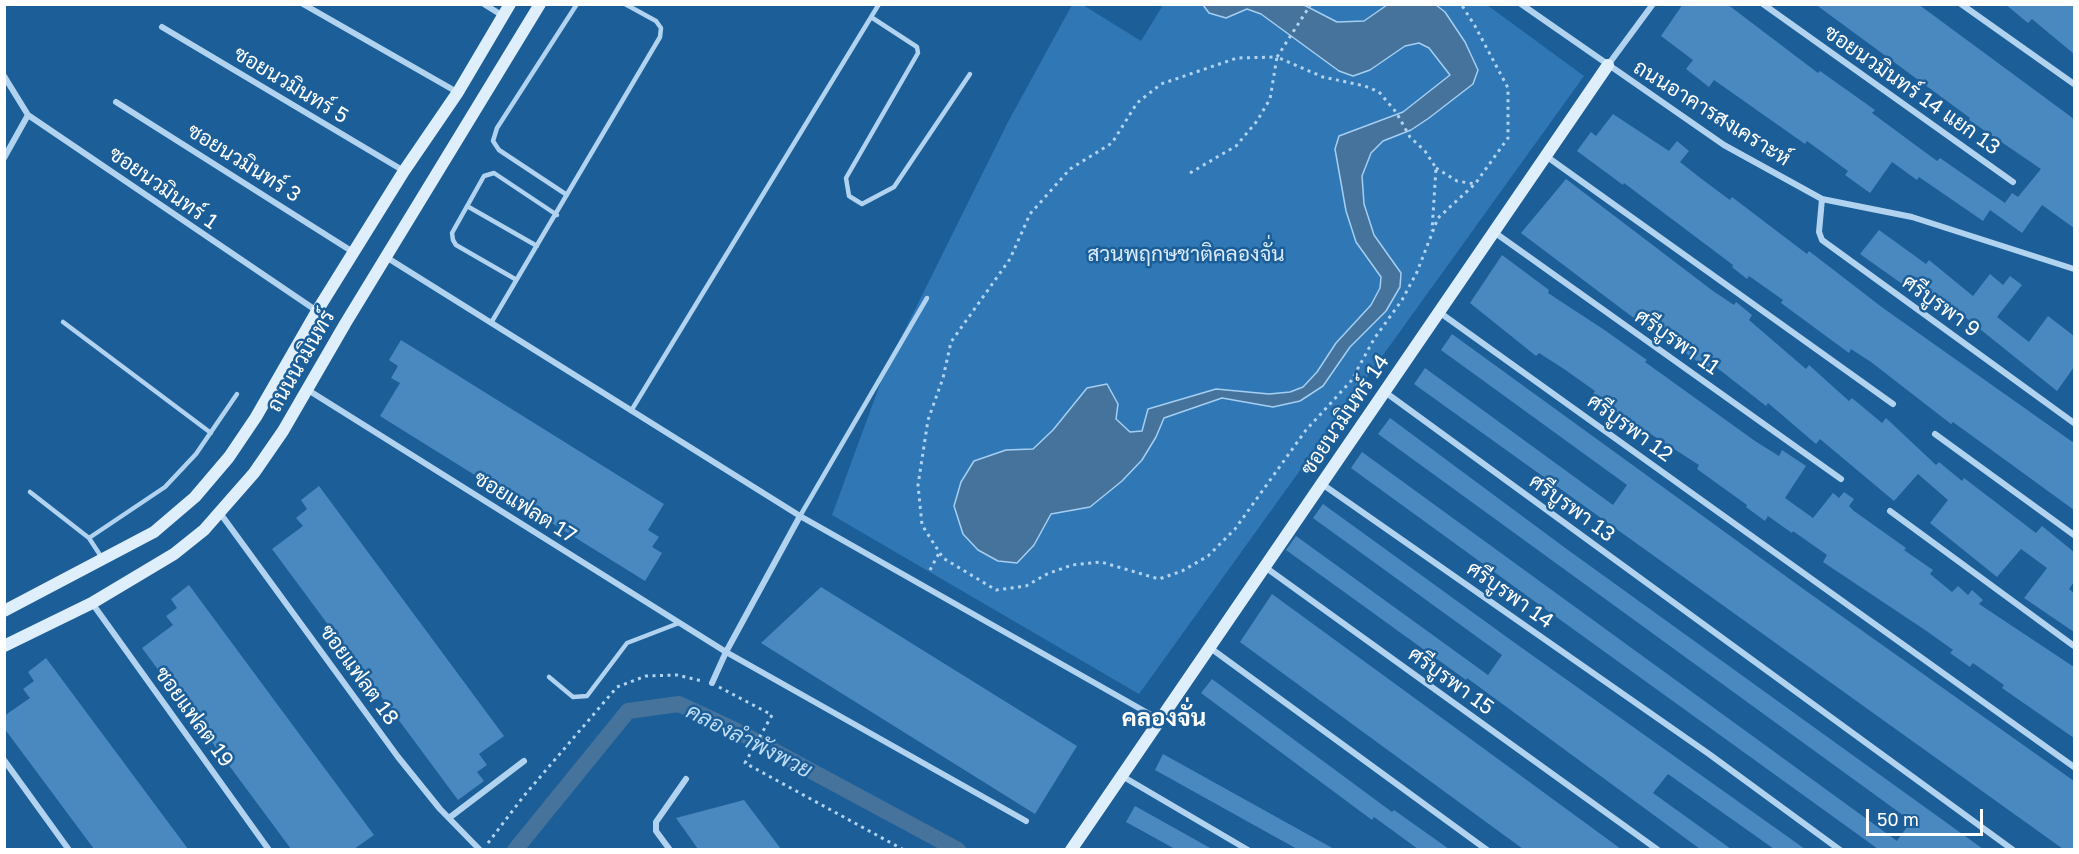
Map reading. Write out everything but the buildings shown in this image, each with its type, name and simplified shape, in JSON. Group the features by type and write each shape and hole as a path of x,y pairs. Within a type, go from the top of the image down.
{"main road":[{"name":"ถนนนวมินทร์","path":"4,611 103,561 154,532 195,497 229,457 256,417 317,311 404,171 458,92 510,4"},
{"name":"ถนนนวมินทร์","path":"4,646 92,603 174,554 220,513 254,473 308,390 540,4"},
{"name":"ซอยนวมินทร์ 14","path":"1071,849 1608,65"}],"street":[{"path":"303,4 458,92"},
{"path":"484,4 503,16"},
{"name":"ถนนอาคารสงเคราะห์","path":"1521,4 1724,145 1822,199 1912,217 2074,269"},
{"name":"ซอยนวมินทร์ 14","path":"1608,65 1653,4"},
{"name":"ซอยนวมินทร์ 14 แยก 13","path":"1763,4 2013,182"},
{"path":"1961,4 2074,84"},
{"name":"ซอยนวมินทร์ 5","path":"162,27 404,171"},
{"name":"ซอยนวมินทร์ 1","path":"4,76 28,114 317,311"},
{"name":"ซอยนวมินทร์ 3","path":"116,102 354,252"},
{"path":"4,158 28,114"},
{"path":"1546,156 1893,404"},
{"name":"ศรีบูรพา 9","path":"1822,199 1819,232 1822,240 2074,423"},
{"name":"ศรีบูรพา 11","path":"1494,232 1841,479"},
{"path":"386,257 800,516 1160,720"},
{"name":"ศรีบูรพา 12","path":"1439,312 2074,767"},
{"name":"ซอยแฟลต 17","path":"308,390 726,652 1026,820"},
{"name":"ศรีบูรพา 13","path":"1384,392 2013,849"},
{"path":"1935,434 2074,535"},
{"name":"ศรีบูรพา 14","path":"1322,484 1709,754 1840,849"},
{"path":"1890,511 2074,646"},
{"name":"ซอยแฟลต 18","path":"220,513 398,757 449,819 482,849"},
{"path":"712,683 726,652 800,516"},
{"name":"ศรีบูรพา 15","path":"1265,567 1658,849"},
{"name":"ซอยแฟลต 19","path":"92,603 269,849"},
{"path":"1209,647 1487,849"},
{"path":"4,760 69,849"},
{"path":"449,819 524,761"},
{"path":"1122,775 1248,849"},
{"path":"670,849 656,831 656,822 686,779"}],"lane":[{"path":"567,195 499,150 493,141 497,128 577,4"},
{"path":"491,323 515,279 557,215 660,37 661,28 656,21 625,4"},
{"path":"631,411 879,4"},
{"path":"871,17 917,47 918,53 846,178 849,196 862,204 894,187 969,74"},
{"path":"515,279 454,244 452,233 484,176 494,173 557,215"},
{"path":"467,206 537,246"},
{"path":"800,516 927,298"},
{"path":"63,322 211,433"},
{"path":"89,538 165,487 196,454 237,394"},
{"path":"30,492 89,538 103,561"},
{"path":"549,676 573,697 587,696 627,643 679,623"}],"path":[{"path":"1190,173 1236,146 1257,121 1270,99 1277,57 1311,4"},
{"path":"1461,4 1480,34 1508,88 1508,138 1475,184 1438,218 1402,300 1374,339 1351,381 1306,430 1235,529 1208,556 1182,571 1159,579 1101,562 1072,565 1047,574 1026,586 996,590 943,558 939,553 922,525 918,485 928,420 943,378 951,342 1011,259 1030,214 1070,169 1112,143 1137,103 1161,84 1237,58 1277,57 1323,77 1365,86 1379,92 1395,112 1410,137 1425,151 1436,168 1457,181 1475,184"},
{"path":"1432,236 1436,168"},
{"path":"930,570 939,553"},
{"path":"482,849 617,687 646,676 677,675 712,683 772,715 746,763 904,849"}],"green space":[{"name":"สวนพฤกษชาติคลองจั่น","path":"1072,5 1083,5 1141,41 1163,5 1487,5 1584,76 1139,694 832,515 886,368 1008,122"}],"shaded area":[{"path":"1203,5 1304,5 1337,22 1364,21 1387,5 1436,5 1445,12 1465,42 1478,70 1473,84 1429,118 1411,130 1383,141 1371,153 1362,176 1364,204 1374,235 1401,273 1400,287 1386,311 1350,347 1323,386 1300,401 1273,407 1222,398 1164,418 1142,460 1122,481 1090,507 1051,514 1034,545 1017,563 998,561 978,550 963,534 954,506 961,482 974,461 1006,450 1033,449 1053,430 1087,388 1107,384 1118,404 1116,419 1130,432 1142,431 1148,409 1216,389 1269,394 1290,392 1303,387 1317,372 1336,343 1371,305 1380,288 1381,277 1356,242 1346,211 1335,149 1339,136 1403,112 1450,75 1429,48 1419,43 1405,46 1370,70 1353,76 1339,71 1261,14 1247,9 1226,18 1209,13"}],"waterway":[{"name":"คลองลำพังพวย","path":"515,850 628,711 679,704 737,731 958,850"}],"district":[{"name":"คลองจั่น","path":"1164,718"}]}
